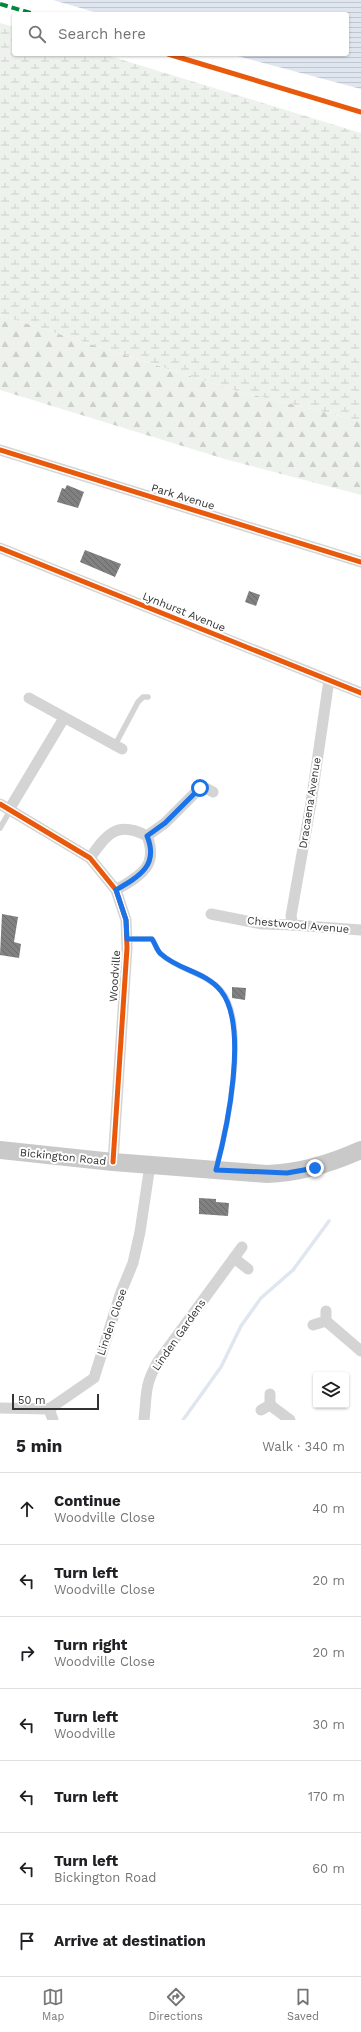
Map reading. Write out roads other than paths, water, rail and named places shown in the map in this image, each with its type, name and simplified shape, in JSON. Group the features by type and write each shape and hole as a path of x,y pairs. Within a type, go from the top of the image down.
{"main road":[{"name":"Bickington Road","path":"0,1150 150,1165 287,1173 315,1168 361,1150"}],"street":[{"name":"Park Avenue","path":"0,450 361,562"},
{"name":"Lynhurst Avenue","path":"0,548 361,693"},
{"name":"Dracaena Avenue","path":"293,925 291,916 311,803 328,680"},
{"path":"29,698 118,747"},
{"path":"7,807 64,718"},
{"path":"147,836 165,823 202,786 213,792"},
{"name":"Woodville","path":"7,807 90,858 116,890 126,920 127,939 113,1162"},
{"path":"90,858 101,843 114,832 125,828 136,830 147,836 151,847 152,856 148,866 128,883 116,890"},
{"name":"Chestwood Avenue","path":"211,914 262,924 361,930"},
{"name":"Linden Close","path":"0,1408 51,1415 94,1378 119,1299 133,1263 140,1232 150,1165"},
{"name":"Linden Gardens","path":"144,1420 145,1396 149,1378 157,1363 242,1247"},
{"path":"234,1258 248,1269"},
{"path":"313,1325 326,1316 361,1351"},
{"path":"267,1403 290,1420"}],"lane":[{"path":"118,747 138,702 143,697 148,697"},
{"path":"0,828 7,807"},
{"path":"127,939 152,939 161,954 205,978 221,991 232,1014 235,1059 229,1106 216,1170"}],"waterway":[{"path":"183,1420 221,1367 241,1326 261,1298 293,1270 329,1221"}]}
